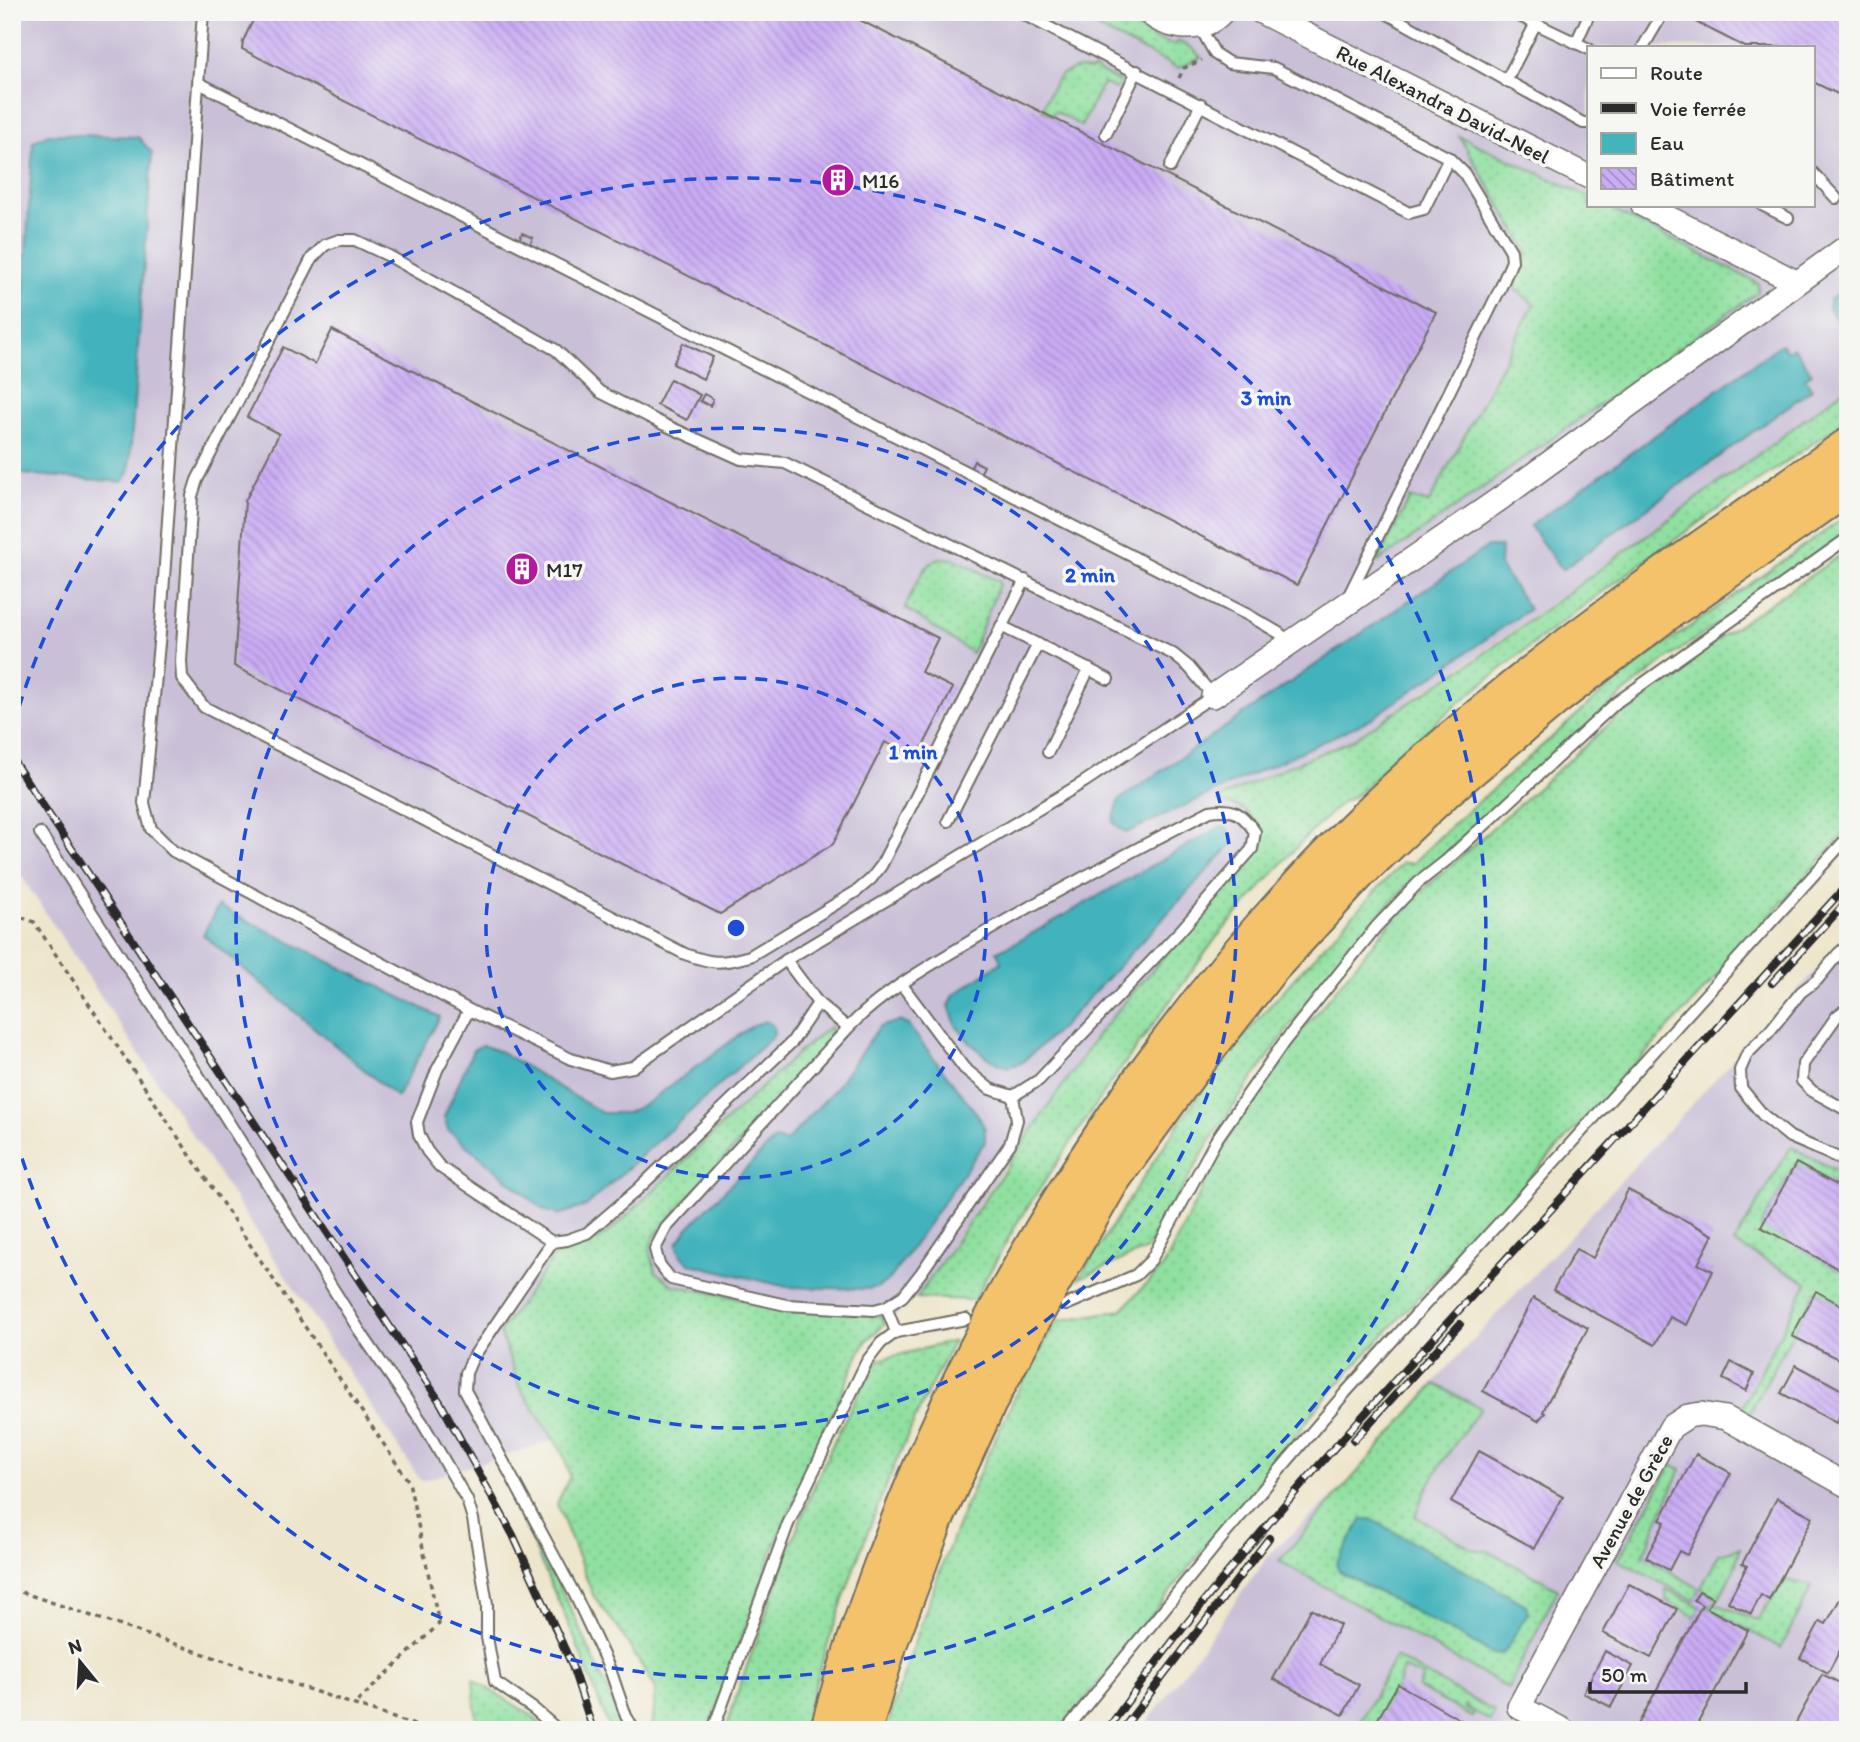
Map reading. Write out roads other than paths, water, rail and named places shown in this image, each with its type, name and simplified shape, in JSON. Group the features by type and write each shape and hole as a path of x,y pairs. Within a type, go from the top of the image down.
{"highway":[{"path":"830,1730 858,1635 904,1508 960,1384 1082,1170 1166,1047 1245,949 1335,849 1422,767 1573,642 1848,447"},
{"path":"862,1730 887,1642 934,1519 987,1402 1110,1180 1193,1065 1268,969 1358,871 1446,788 1554,697 1664,613 1848,485"}],"street":[{"path":"1148,12 1171,26 1200,27 1222,12"},
{"name":"Rue Alexandra David-Neel","path":"1261,12 1587,176"},
{"path":"1645,206 1796,282"},
{"path":"1213,696 1501,498 1848,246"},
{"name":"Avenue de Grèce","path":"1563,1730 1519,1707 1663,1439 1679,1419 1701,1414 1726,1418 1848,1486"}],"lane":[{"path":"204,12 161,622 144,803 151,829 173,851 469,1010 571,1059 610,1071 633,1067 786,960 1084,782 1213,696 1189,667 1173,654 1025,580 785,463 741,459 665,425 600,392 556,350 355,240 339,240 325,246 312,258 197,480 192,496 182,678 204,707 685,954 710,963 750,956 857,891 871,879 881,866 1025,580"},
{"path":"1020,12 1409,213 1424,209 1449,158"},
{"path":"1384,12 1587,123"},
{"path":"1511,12 1587,48"},
{"path":"1576,43 1590,12"},
{"path":"1644,46 1663,13"},
{"path":"1506,81 1535,25"},
{"path":"1200,27 1215,54 1229,63 1274,68 1449,158 1464,173 1511,251 1512,261 1500,289 1344,606"},
{"path":"1106,134 1137,71"},
{"path":"199,83 1248,615 1279,632 1290,643"},
{"path":"1170,167 1202,104"},
{"path":"1814,174 1836,198"},
{"path":"1764,206 1788,218"},
{"path":"1066,1306 1136,1275 1151,1260 1216,1140 1283,1042 1377,927 1419,882 1447,860 1617,702 1848,538"},
{"path":"1001,626 1108,679"},
{"path":"948,821 1038,644"},
{"path":"1048,752 1089,669"},
{"path":"1226,808 1245,818 1255,832 1252,849 1064,1055 1039,1080 1013,1097 1017,1119 1010,1144 921,1273 903,1296 886,1307 874,1310 786,1305 671,1279 659,1264 655,1249 666,1228 866,1009 941,959 1044,897 1210,811 1226,808"},
{"path":"40,833 178,1043 359,1330 422,1422 467,1500 473,1519 487,1604 487,1637 495,1682 534,1709 558,1730"},
{"path":"1066,1730 1220,1540 1345,1393 1848,837"},
{"path":"1848,945 1816,980 1801,992 1769,1032 1747,1054 1740,1070 1741,1088 1763,1115 1790,1137 1848,1162"},
{"path":"786,960 818,1003 848,1028"},
{"path":"902,985 964,1068 990,1089 1013,1097"},
{"path":"469,1010 437,1070 417,1122 419,1135 440,1167 552,1242 587,1233 637,1190 792,1042 818,1003"},
{"path":"1847,1012 1837,1016 1803,1064 1802,1081 1812,1091 1848,1111"},
{"path":"552,1242 472,1359 466,1373 465,1390 575,1595 611,1672 626,1716 634,1730"},
{"path":"886,1307 896,1332"},
{"path":"713,1730 788,1524 867,1361 881,1343 896,1332 966,1319"}],"water":[{"path":"48,134 138,137 152,153 129,473 122,482 23,474 13,463 33,142"},
{"path":"1848,286 1848,335 1828,308 1830,299"},
{"path":"1781,344 1787,351 1793,347 1812,373 1805,379 1812,389 1562,570 1530,526"},
{"path":"1487,547 1501,547 1500,566 1529,609 1371,719 1126,833 1113,822 1119,800"},
{"path":"1220,827 1227,828 1234,842 1059,1030 1021,1063 1008,1067 997,1063 969,1042 956,1025 949,1006 954,995 1001,962 997,951"},
{"path":"218,906 440,1017 397,1097 203,935"},
{"path":"766,1021 773,1026 774,1035 586,1206 558,1215 544,1210 448,1130 444,1117 473,1050 482,1045 501,1052 602,1113 627,1113 647,1103 753,1025"},
{"path":"899,1021 908,1025 978,1115 985,1129 985,1142 890,1279 878,1287 868,1289 787,1287 691,1264 681,1256 677,1244 687,1229 775,1139 786,1142 834,1090 879,1027"},
{"path":"1362,1519 1371,1519 1526,1605 1528,1613 1504,1653 1493,1654 1339,1571 1336,1564"}],"railway":[{"path":"12,759 440,1402 513,1535 571,1663 593,1730"},
{"path":"1107,1730 1194,1614 1335,1447 1848,884"},
{"path":"1772,983 1848,900"},
{"path":"1354,1440 1460,1324"},
{"path":"1122,1730 1269,1538"}],"place":[{"name":"M16","path":"838,180"},
{"name":"M17","path":"522,569"}]}
